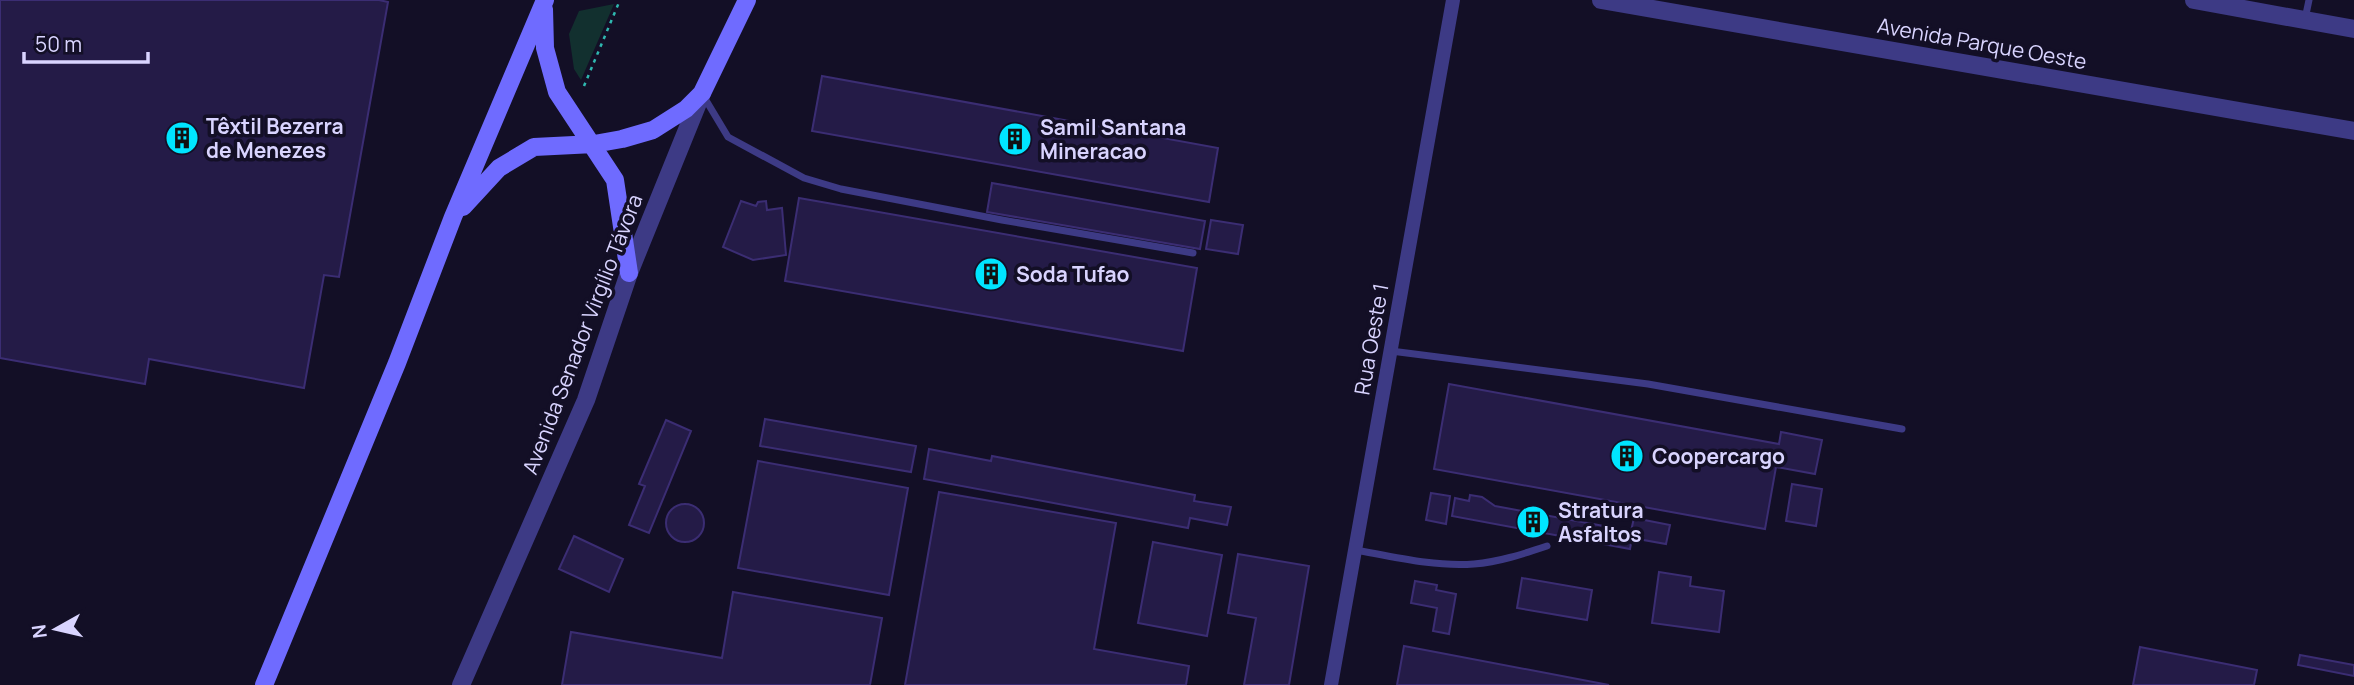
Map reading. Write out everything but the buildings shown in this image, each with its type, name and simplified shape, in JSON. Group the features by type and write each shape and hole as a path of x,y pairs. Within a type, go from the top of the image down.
{"main road":[{"name":"Avenida Senador Virgílio Távora","path":"702,93 747,0"},
{"path":"544,1 545,48 557,92 594,144 615,180 628,273"},
{"path":"264,685 402,351 453,217 544,1"},
{"path":"453,217 499,168 534,147 594,144 653,130 686,109 702,93"}],"street":[{"name":"Rua Oeste 1","path":"1331,685 1453,0"},
{"name":"Avenida Parque Oeste","path":"1601,0 2354,131"},
{"path":"2194,0 2354,29"},
{"name":"Avenida Senador Virgílio Távora","path":"461,685 586,400 628,273 702,93"}],"lane":[{"path":"2305,19 2309,0"},
{"path":"702,93 728,137 804,178 841,189 1193,253"},
{"path":"1390,351 1648,384 1902,429"},
{"path":"1355,550 1424,561 1473,564 1505,559 1548,546"}],"path":[{"path":"584,86 620,0"}],"green space":[{"path":"614,4 581,80 574,69 569,34 579,11"}],"place":[{"name":"Têxtil Bezerra de Menezes","path":"182,138"},
{"name":"Samil Santana Mineracao","path":"1015,139"},
{"name":"Soda Tufao","path":"991,274"},
{"name":"Coopercargo","path":"1627,456"},
{"name":"Stratura Asfaltos","path":"1533,522"}]}
